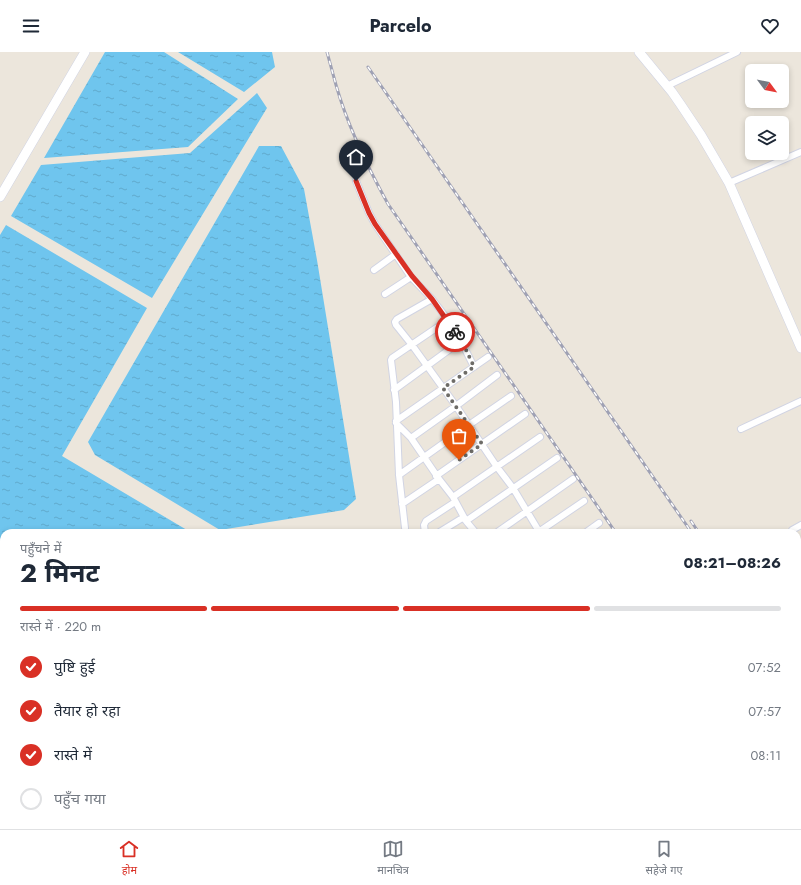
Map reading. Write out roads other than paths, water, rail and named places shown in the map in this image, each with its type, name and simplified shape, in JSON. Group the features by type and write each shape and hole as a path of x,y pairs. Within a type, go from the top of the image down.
{"main road":[{"path":"0,197 85,52"},
{"path":"639,52 667,86 701,136 729,183 801,348"}],"street":[{"path":"667,86 737,52"},
{"path":"729,183 801,152"},
{"path":"356,181 372,219 412,276 448,320 462,341 474,367"},
{"path":"374,270 396,254"},
{"path":"385,294 412,276"},
{"path":"432,299 397,319 396,325 428,366 513,488 537,529"},
{"path":"405,528 399,475 396,402 391,360 448,320"},
{"path":"394,390 462,341"},
{"path":"396,422 488,357"},
{"path":"411,438 497,375"},
{"path":"399,475 511,396"},
{"path":"741,429 801,401"},
{"path":"402,504 525,414"},
{"path":"396,422 411,438 423,458 454,499 465,519 473,529"},
{"path":"424,529 424,525 426,521 497,467 540,437"},
{"path":"446,529 465,519 556,458"},
{"path":"502,529 573,480"},
{"path":"543,529 584,501"},
{"path":"591,529 599,523"}],"water":[{"path":"105,52 164,52 238,99 188,147 44,158"},
{"path":"178,52 272,52 275,67 244,92"},
{"path":"257,93 267,108 152,298 11,216 41,165 190,153"},
{"path":"259,146 281,146 304,189 356,499 344,510 218,529 95,455 88,442"},
{"path":"6,225 147,308 62,456 185,529 0,529 0,235"}],"railway":[{"path":"327,52 341,101 352,131 365,161 388,204 613,529"},
{"path":"368,67 689,529"},
{"path":"691,521 696,529"}]}
